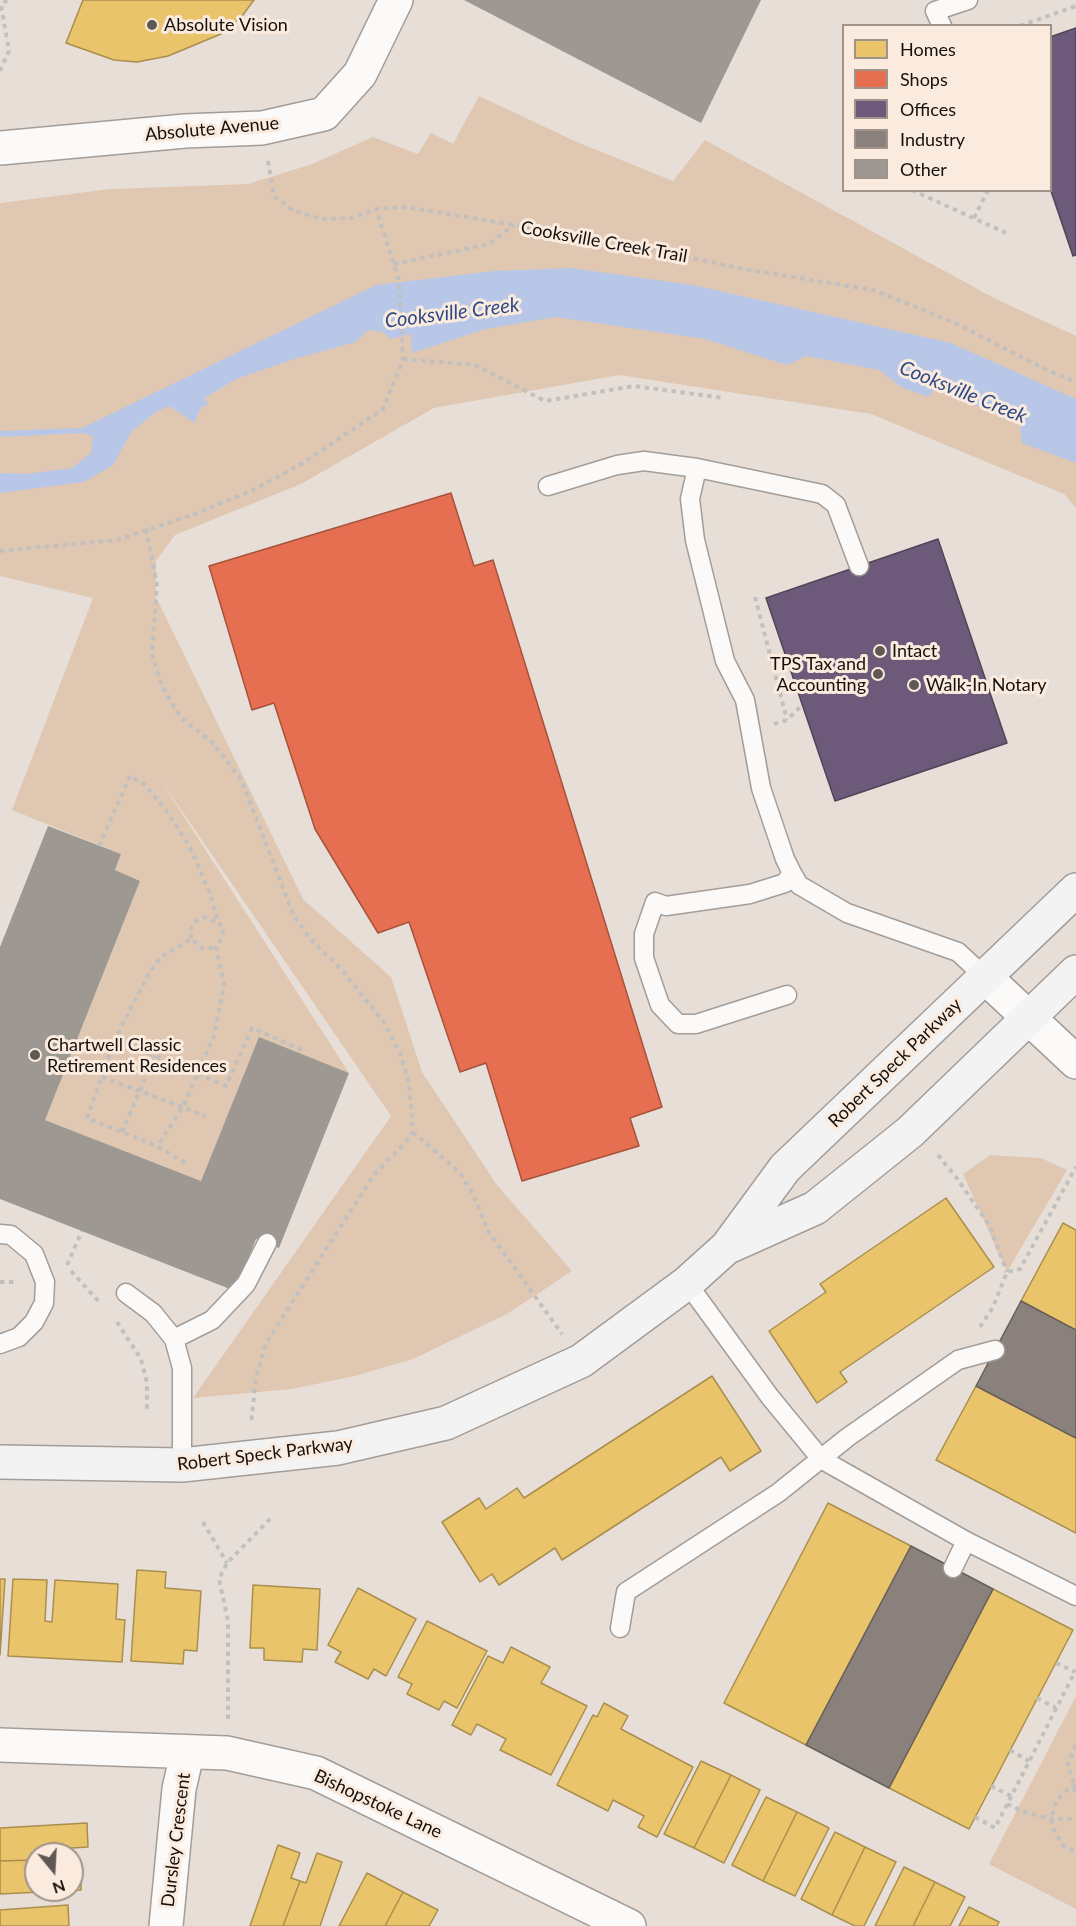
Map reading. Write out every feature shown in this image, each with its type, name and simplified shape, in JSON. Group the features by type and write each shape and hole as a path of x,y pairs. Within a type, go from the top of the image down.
{"street":[{"name":"Absolute Avenue","path":"0,148 185,131 262,128 324,114 360,74 396,0"},
{"name":"Robert Speck Parkway","path":"0,1462 182,1465 338,1448 446,1423 581,1361 687,1283 727,1247 785,1168 1076,890"},
{"name":"Robert Speck Parkway","path":"727,1247 815,1208 910,1132 1076,972"},
{"path":"985,977 1076,1062"},
{"name":"Bishopstoke Lane","path":"0,1745 226,1754 316,1773 629,1926"},
{"name":"Dursley Crescent","path":"166,1926 179,1790 187,1754"}],"lane":[{"path":"941,24 935,11 968,0"},
{"path":"548,486 617,465 644,461 697,468 822,494 836,505 859,566"},
{"path":"697,468 690,499 695,540 725,661 745,700 761,788 785,860 792,873 799,885 847,913 958,952 985,977"},
{"path":"787,995 696,1024 678,1024 660,1005 644,958 644,934 655,902 666,906 750,894 786,883 792,873"},
{"path":"0,1234 11,1235 34,1254 45,1282 44,1303 34,1322 19,1336 0,1344"},
{"path":"174,1339 212,1320 246,1284 267,1243"},
{"path":"687,1283 770,1397 821,1459 966,1541 1076,1596"},
{"path":"126,1293 153,1313 174,1339 182,1368 182,1465"},
{"path":"620,1628 626,1592 777,1493 848,1437 958,1360 995,1350"},
{"path":"953,1568 966,1541"}],"path":[{"path":"0,71 9,51 2,5 7,0"},
{"path":"1026,24 1076,6"},
{"path":"262,128 274,196 294,212 322,219 352,218 376,209 406,207 514,225"},
{"path":"916,192 1006,233"},
{"path":"974,218 987,192"},
{"path":"0,551 117,540 198,513 255,489 338,442 383,409 403,358 399,280 376,209"},
{"name":"Cooksville Creek Trail","path":"394,264 489,244 514,225 622,243 743,269 873,290 953,322 1048,371 1076,382"},
{"path":"403,358 475,365 545,401 634,386 724,398"},
{"path":"146,529 158,585 152,654 160,684 181,718 210,740 240,779 293,914 311,940 340,968 384,1022 400,1053 409,1083 413,1132 373,1176 265,1345 256,1378 247,1459"},
{"path":"755,597 787,720"},
{"path":"752,731 787,720 802,705"},
{"path":"99,846 129,776 144,784 165,809 190,847 210,894 218,922 223,928 222,938 216,948 224,984 214,1036 183,1107 158,1146"},
{"path":"191,939 191,928 196,921 205,917 218,922"},
{"path":"191,939 202,948 216,948"},
{"path":"185,1163 158,1146 87,1118 114,1039 148,975 160,958 191,939"},
{"path":"114,1039 226,1086 252,1028 302,1050"},
{"path":"122,1132 155,1056"},
{"path":"102,1077 206,1116"},
{"path":"413,1132 459,1172 473,1194 488,1231 581,1361"},
{"path":"938,1155 989,1225 1007,1272 993,1307 958,1360"},
{"path":"1007,1272 1020,1269 1076,1167"},
{"path":"81,1231 67,1266 105,1308"},
{"path":"112,1316 126,1331 141,1359 147,1383 147,1409"},
{"path":"226,1754 230,1648 228,1620 219,1579 227,1563 271,1518"},
{"path":"202,1522 227,1563"},
{"path":"975,1817 995,1828 1076,1671 1056,1663"},
{"path":"1037,1698 1056,1707"},
{"path":"1076,1745 1068,1764 1076,1794"},
{"path":"1010,1750 1029,1761"},
{"path":"1074,1785 1057,1800 1052,1819 1056,1835 1064,1846 1076,1852"},
{"path":"992,1786 1011,1796"},
{"path":"1007,1804 1027,1813 1052,1819 1076,1819"}],"shaded area":[{"path":"479,96 577,142 673,181 705,140 994,298 1076,336 1076,508 1064,494 871,414 619,375 434,408 301,484 175,535 156,561 156,597 303,899 391,977 422,1072 497,1185 572,1271 507,1314 413,1359 355,1376 292,1389 193,1398 391,1116 160,779 349,1073 259,1038 201,1181 45,1120 140,881 115,870 121,854 12,810 93,598 0,576 0,203 111,189 248,184 312,164 373,137 418,154 431,133 453,144"},
{"path":"990,1155 1041,1158 1067,1170 1007,1272 963,1174"},
{"path":"1076,1696 1076,1909 989,1864"}],"water":[{"name":"Cooksville Creek","path":"571,268 693,285 951,343 1076,399 1076,463 1022,443 1020,425 936,388 928,397 901,387 879,370 806,356 787,365 705,339 555,317 486,329 412,353 411,334 390,339 383,332 368,330 356,342 294,359 236,379 205,398 208,404 200,409 194,423 170,406 156,412 132,431 113,465 84,482 0,493 0,473 25,474 72,468 91,453 93,436 82,433 0,437 0,431 82,428 376,285 494,271"}],"building: Homes":[{"name":"Absolute Vision","path":"83,0 254,0 242,16 221,34 168,56 137,62 114,60 66,43"},
{"path":"946,1198 994,1267 840,1372 847,1382 817,1403 769,1331 826,1292 820,1284"},
{"path":"1063,1223 1076,1230 1076,1330 1021,1301"},
{"path":"712,1376 761,1451 730,1471 721,1457 562,1560 555,1548 499,1585 492,1574 480,1582 442,1522 479,1498 486,1509 517,1488 524,1498"},
{"path":"976,1386 1076,1438 1076,1533 936,1460"},
{"path":"828,1503 911,1546 806,1745 724,1703"},
{"path":"137,1570 166,1572 165,1588 201,1591 197,1651 184,1650 183,1664 131,1661"},
{"path":"0,1579 5,1579 0,1655"},
{"path":"13,1579 47,1580 45,1621 52,1622 55,1580 118,1584 116,1619 125,1620 122,1662 8,1656"},
{"path":"253,1585 320,1589 317,1650 303,1649 302,1662 264,1660 264,1648 250,1648"},
{"path":"358,1588 416,1619 386,1676 374,1669 368,1679 335,1662 341,1652 328,1645"},
{"path":"993,1589 1073,1630 969,1829 889,1788"},
{"path":"427,1621 487,1651 457,1708 444,1701 439,1710 407,1694 412,1684 398,1677"},
{"path":"511,1647 550,1667 541,1683 587,1706 551,1775 500,1750 506,1739 477,1724 471,1735 452,1725 488,1656 503,1663"},
{"path":"604,1703 628,1716 621,1729 693,1767 657,1837 638,1827 644,1816 613,1800 608,1811 557,1785 593,1715 597,1717"},
{"path":"701,1761 731,1775 694,1848 664,1834"},
{"path":"731,1775 760,1790 724,1863 694,1848"},
{"path":"766,1797 797,1812 763,1881 732,1865"},
{"path":"797,1812 829,1828 795,1896 763,1881"},
{"path":"87,1823 88,1847 84,1847 84,1842 24,1842 24,1860 0,1861 0,1828"},
{"path":"835,1832 865,1847 832,1915 801,1899"},
{"path":"278,1845 300,1853 291,1878 300,1881 283,1926 250,1926"},
{"path":"865,1847 896,1862 864,1926 855,1926 832,1915"},
{"path":"317,1853 342,1862 320,1926 283,1926 300,1881 306,1883"},
{"path":"24,1860 24,1893 0,1894 0,1861"},
{"path":"904,1867 935,1882 913,1926 875,1926"},
{"path":"367,1873 403,1892 385,1926 339,1926"},
{"path":"935,1882 965,1897 950,1926 913,1926"},
{"path":"403,1892 438,1910 429,1926 385,1926"},
{"path":"68,1905 69,1926 0,1926 0,1910"},
{"path":"969,1907 999,1922 997,1926 959,1926"}],"building: Shops":[{"path":"451,493 474,566 493,560 662,1107 630,1118 639,1146 522,1181 486,1063 460,1072 409,922 378,933 315,829 274,703 252,710 209,566"}],"building: Offices":[{"path":"1076,28 1076,255 1073,256 1051,192 1052,36"},
{"name":"Intact","path":"938,539 1007,743 835,801 766,598"}],"building: Industry":[{"path":"1021,1301 1076,1330 1076,1438 976,1386"},
{"path":"911,1546 993,1589 889,1788 806,1745"}],"building: Other":[{"path":"464,0 761,0 701,123"},
{"name":"Chartwell Classic Retirement Residences","path":"48,826 121,854 115,870 140,881 45,1120 201,1181 259,1037 349,1073 279,1248 256,1239 235,1291 0,1199 0,947"}],"place":[{"name":"Absolute Vision","path":"152,25"},
{"name":"Intact","path":"880,651"},
{"name":"TPS Tax and Accounting","path":"878,674"},
{"name":"Walk-In Notary","path":"914,685"},
{"name":"Chartwell Classic Retirement Residences","path":"35,1055"}]}
